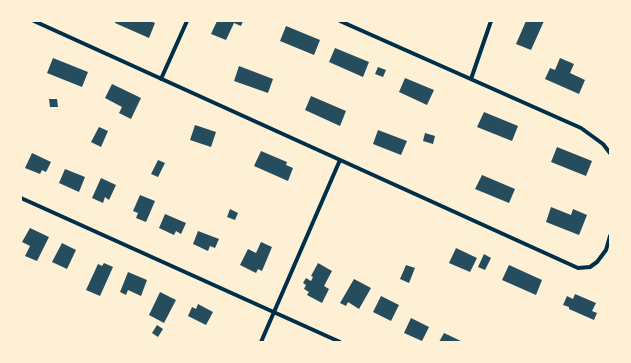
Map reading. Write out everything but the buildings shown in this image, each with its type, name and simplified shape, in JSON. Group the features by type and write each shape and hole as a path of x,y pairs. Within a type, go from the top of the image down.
{"street":[{"path":"34,21 578,268 590,267 597,262 606,250 610,236"},
{"path":"161,79 187,21"},
{"path":"340,21 581,128 603,144 610,153"},
{"path":"471,79 491,21"},
{"path":"261,342 340,160"},
{"path":"21,198 340,342"}]}
